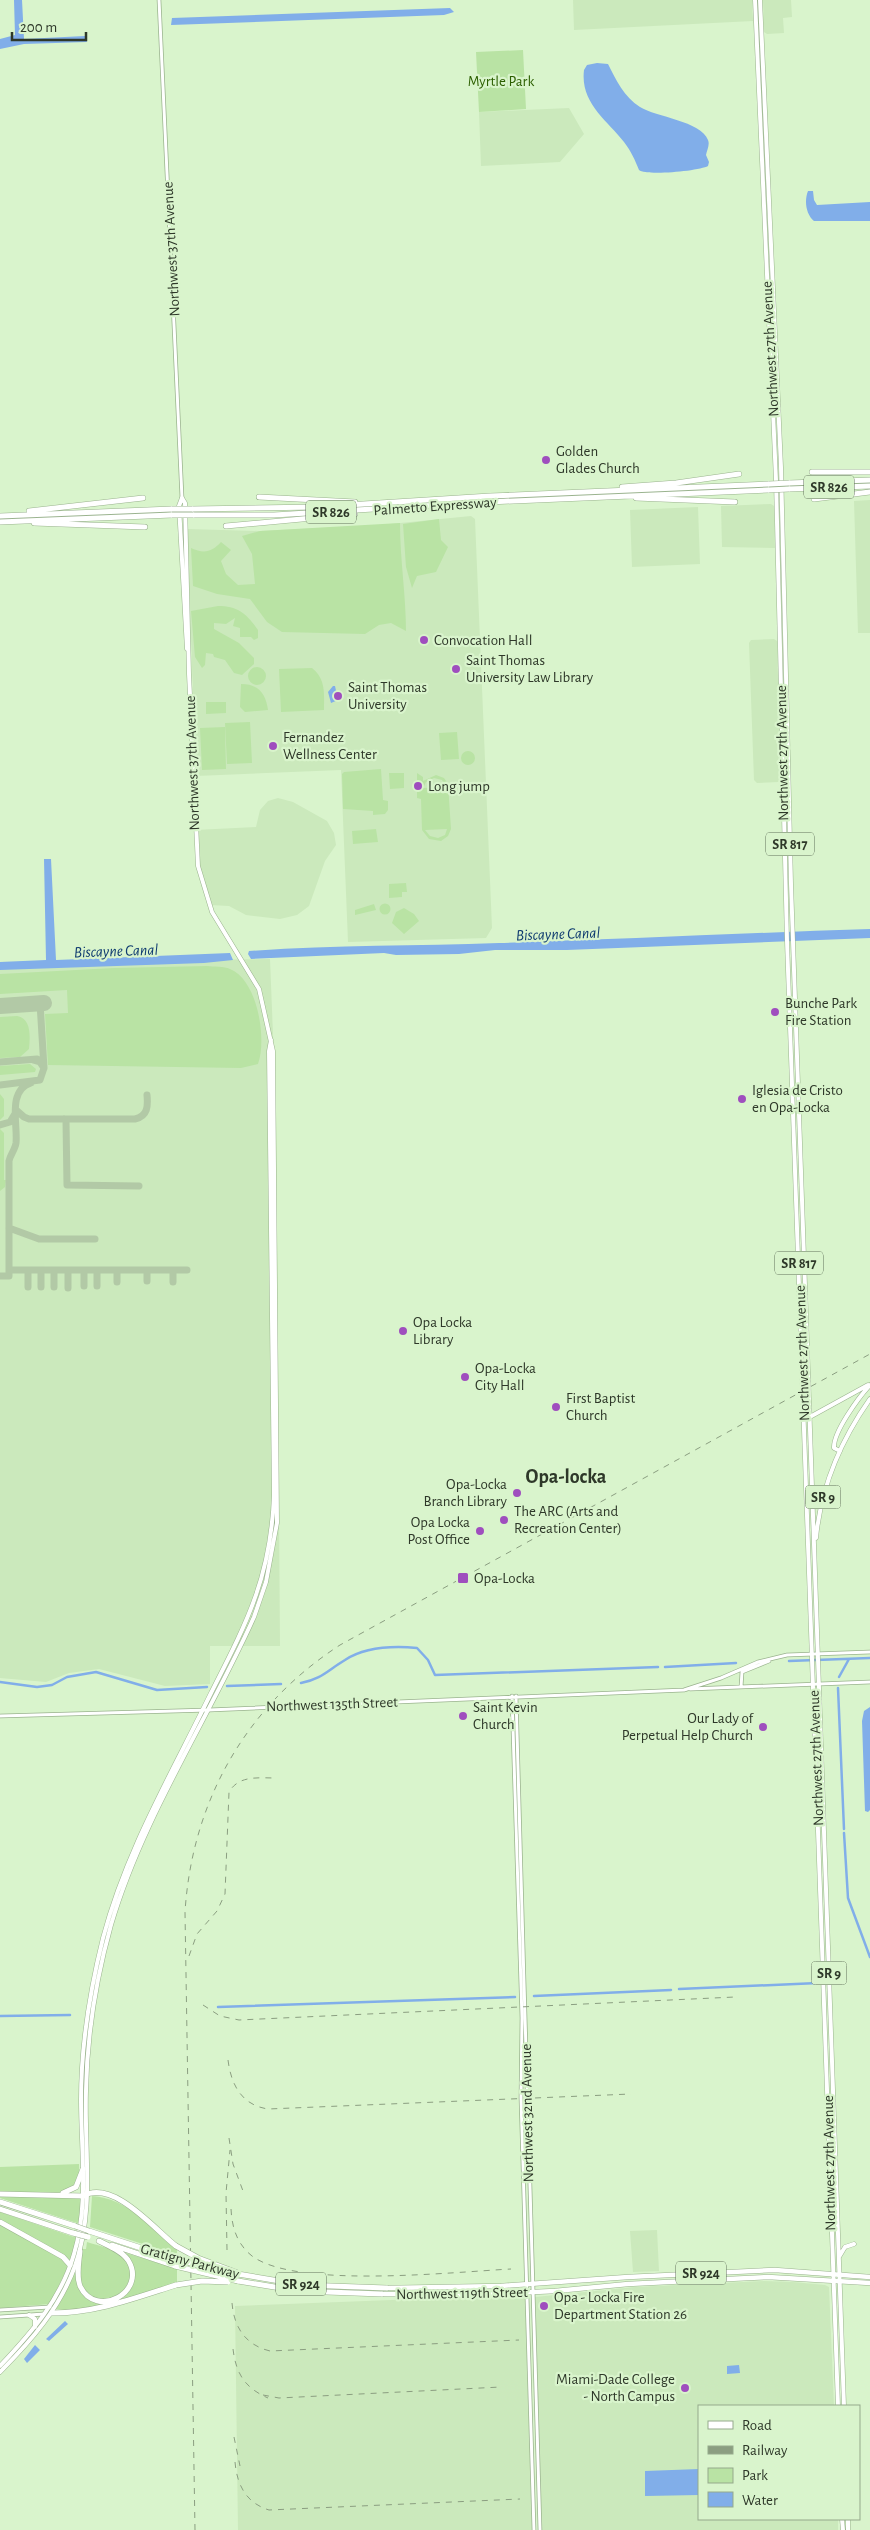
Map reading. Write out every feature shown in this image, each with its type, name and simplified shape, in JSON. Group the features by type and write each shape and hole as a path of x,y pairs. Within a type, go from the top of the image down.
{"highway":[{"path":"812,472 870,472"},
{"path":"589,491 739,474"},
{"name":"Palmetto Expressway","path":"192,512 490,499 616,496 870,480"},
{"name":"Palmetto Expressway","path":"789,486 870,486"},
{"name":"Palmetto Expressway","path":"490,499 589,491 769,487"},
{"path":"814,499 870,492"},
{"path":"616,496 735,502"},
{"path":"259,497 375,504"},
{"path":"0,516 143,498"},
{"name":"Palmetto Expressway","path":"0,516 172,512 274,515 387,510 469,500"},
{"path":"226,526 373,513 387,510"},
{"name":"Palmetto Expressway","path":"0,522 172,512"},
{"path":"17,521 144,527"},
{"path":"54,2196 76,2187 83,2169"},
{"path":"0,2194 111,2196 125,2202 176,2246 198,2258 238,2274"},
{"name":"Gratigny Parkway","path":"0,2202 175,2259 238,2274 303,2285 387,2288"},
{"name":"Gratigny Parkway","path":"0,2209 175,2266 238,2282 298,2291 382,2294"},
{"path":"0,2222 63,2257 70,2266"},
{"path":"80,2251 79,2280 86,2294 99,2302 107,2302 119,2298 128,2289 131,2282 132,2268 124,2255 99,2241"},
{"name":"Northwest 119th Street","path":"387,2288 529,2285 628,2277 775,2270 870,2277"},
{"name":"Northwest 119th Street","path":"382,2294 451,2295 530,2292 628,2284 768,2278 870,2283"},
{"path":"51,2310 84,2311 111,2306 176,2285 202,2281 238,2282"}],"main road":[{"name":"Northwest 37th Avenue","path":"159,0 182,498 185,506 188,659 198,866 212,912 259,989 271,1038"},
{"name":"Northwest 27th Avenue","path":"755,0 772,385 787,941 826,2041 832,2280 838,2405"},
{"name":"Northwest 27th Avenue","path":"760,0 778,394 792,929 830,1984 838,2281 844,2405"},
{"path":"756,27 762,36"},
{"path":"756,39 762,46"},
{"path":"768,298 774,298"},
{"path":"770,340 776,350"},
{"path":"772,385 778,394"},
{"path":"772,396 778,406"},
{"path":"780,675 786,675"},
{"path":"783,786 786,789 789,814"},
{"path":"790,1017 795,1017"},
{"path":"0,2366 35,2328 45,2314 55,2307 69,2280 80,2251 85,2225 88,2055 94,1998 106,1945 123,1888 145,1835 245,1637 261,1599 272,1556 277,1523 274,1051 271,1038"},
{"path":"0,2372 51,2310 70,2266 81,2223 86,2195 83,2169 83,2055 89,2004 104,1936 122,1881 141,1833 256,1600 266,1565 273,1522 269,1051 271,1038"},
{"path":"802,1344 808,1351"},
{"path":"804,1420 870,1384"},
{"path":"840,1451 834,1448 834,1441 852,1409 870,1384"},
{"name":"SR 9","path":"814,1545 823,1494 840,1451 870,1399"},
{"path":"806,1482 812,1491"},
{"path":"807,1493 813,1500"},
{"path":"684,1690 773,1658 870,1652"},
{"path":"741,1686 742,1672 773,1658"},
{"path":"684,1690 741,1686 870,1682"},
{"name":"Northwest 135th Street","path":"0,1716 208,1710 684,1690"},
{"name":"Northwest 32nd Avenue","path":"512,1696 529,2285 540,2530"},
{"name":"Northwest 32nd Avenue","path":"516,1696 526,1990 525,2092 529,2285"},
{"path":"823,1978 830,1984"},
{"path":"826,2041 831,2040"},
{"path":"838,2259 845,2247 854,2244"},
{"name":"Northwest 32nd Avenue","path":"530,2292 534,2530"},
{"path":"0,2310 51,2310"},
{"path":"0,2317 45,2314"},
{"path":"30,2315 35,2319 35,2328"}],"shaded area":[{"path":"573,0 752,0 753,21 574,30"},
{"path":"763,0 791,0 792,17 783,18 784,33 767,34 764,32"},
{"path":"569,108 584,134 560,162 481,166 479,112"},
{"path":"870,500 870,633 858,633 854,501"},
{"path":"771,504 774,506 775,548 722,547 721,506"},
{"path":"698,507 700,564 632,567 630,510"},
{"name":"Saint Thomas University","path":"471,516 475,519 492,928 486,938 348,942 341,770 196,776 187,529 260,531 380,525"},
{"path":"774,639 777,641 781,779 778,782 757,783 754,780 749,643 751,640"},
{"path":"278,798 293,802 327,821 334,833 336,845 325,861 309,906 297,915 280,919 246,915 229,906 210,905 202,882 195,830 256,827 260,810 268,801"},
{"path":"270,959 276,1111 280,1646 210,1646 210,1684 165,1686 99,1669 69,1673 46,1682 0,1678 0,962"},
{"path":"657,2230 659,2271 633,2272 630,2231"},
{"name":"Miami-Dade College - North Campus","path":"764,2281 793,2282 829,2287 834,2405 698,2405 698,2520 838,2520 838,2530 542,2530 535,2297 635,2287"},
{"path":"525,2295 532,2530 238,2530 235,2306"}],"green space":[{"name":"Myrtle Park","path":"523,50 526,109 479,112 476,52"},
{"path":"439,519 441,540 448,547 436,572 417,576 412,588 406,567 403,524"},
{"path":"400,523 406,631 391,623 379,625 365,634 282,632 267,622 250,599 217,594 193,586 191,548 207,551 221,542 231,550 221,561 226,574 238,585 255,584 252,554 242,536 260,531"},
{"path":"218,606 237,609 258,630 258,638 254,640 251,637 240,637 240,628 233,626 235,618 226,624 214,623 214,629 239,643 254,658 254,664 242,675 234,673 225,660 214,657 213,654 206,653 205,665 202,668 195,657 191,611"},
{"path":"257,667 263,670 266,676 263,682 257,685 251,682 248,676 251,670"},
{"path":"312,668 317,672 322,682 324,710 281,712 279,669"},
{"path":"241,684 247,684 260,691 263,694 268,710 245,712 240,707"},
{"path":"206,702 226,702 226,713 206,714"},
{"path":"250,722 252,763 227,764 225,723"},
{"path":"225,727 226,769 202,770 200,728"},
{"path":"457,732 459,759 441,760 439,733"},
{"path":"468,751 473,753 475,758 473,763 468,765 463,763 461,758 463,753"},
{"path":"381,769 383,800 388,801 388,810 385,814 373,815 373,811 343,809 342,774 344,772"},
{"path":"389,773 404,773 404,788 390,789"},
{"path":"417,773 423,777 423,781 436,775 444,778 448,784 451,829 448,836 441,841 429,839 422,830 421,799 417,798","holes":["434,778 442,780 446,787 423,788 426,782","447,829 445,835 438,838 430,836 425,830"]},
{"path":"376,829 378,842 353,844 352,831"},
{"path":"406,883 407,892 402,892 402,897 389,898 389,884"},
{"path":"385,903 391,909 385,915 379,909"},
{"path":"374,904 376,910 355,915 355,910"},
{"path":"404,908 414,914 419,921 404,934 392,923 396,912"},
{"path":"207,966 230,969 240,975 254,998 258,1012 261,1041 261,1053 258,1064 241,1068 48,1065 45,1014 68,1013 67,990 0,994 0,974 114,968"},
{"path":"17,1016 22,1018 28,1025 30,1034 29,1049 20,1057 0,1058 0,1017"},
{"path":"30,1064 36,1069 35,1072 0,1075 0,1066"},
{"path":"0,1094 4,1099 4,1116 0,1120"},
{"path":"0,1129 4,1133 4,1180 6,1180 5,1187 0,1191"},
{"path":"79,2164 77,2182 68,2190 49,2194 0,2192 0,2167"},
{"path":"0,2195 81,2198 80,2224 0,2198"},
{"path":"92,2196 117,2202 128,2208 177,2247 177,2255 90,2227"},
{"path":"0,2212 77,2238 70,2260 0,2220"},
{"path":"0,2223 63,2258 68,2266 50,2304 0,2308"},
{"path":"87,2242 115,2251 123,2257 129,2266 130,2276 127,2285 112,2298 102,2300 93,2298 83,2286 79,2271 83,2249 86,2249"},
{"path":"126,2253 177,2269 177,2283 119,2301 125,2296 132,2285 132,2266"},
{"path":"76,2266 78,2282 96,2303 106,2304 74,2311 56,2309"}],"water":[{"path":"14,0 22,0 24,39 85,36 87,42 24,44 0,49 0,39 15,35"},
{"path":"450,8 454,12 444,15 171,25 172,18"},
{"path":"597,63 608,64 625,93 640,107 688,124 704,134 709,142 706,155 709,162 708,166 694,170 673,172 651,173 639,170 626,145 596,110 586,92 584,70 587,65"},
{"path":"808,191 813,191 814,200 817,205 870,202 870,221 814,221 806,207"},
{"path":"335,686 338,700 331,703 328,692"},
{"path":"44,859 51,859 56,960 230,953 233,960 204,963 0,970 0,962 46,960"},
{"path":"870,929 870,938 567,950 495,950 459,954 396,955 384,953 251,959 248,954 249,951 311,948"},
{"path":"870,1707 870,1810 868,1812 865,1811 862,1721 864,1711"},
{"path":"65,2321 68,2324 49,2341 46,2339"},
{"path":"35,2345 40,2350 27,2363 24,2359"},
{"path":"739,2365 740,2373 727,2374 727,2366"},
{"path":"698,2469 698,2495 645,2496 645,2471"}],"waterway":[{"path":"301,1683 320,1677 362,1652 390,1647 417,1648 428,1660 435,1675 658,1667"},
{"path":"789,1661 870,1658"},
{"path":"839,1677 849,1659"},
{"path":"665,1667 736,1663"},
{"path":"0,1682 37,1687 52,1685 67,1677 96,1672 157,1690 207,1687"},
{"path":"227,1686 281,1684"},
{"path":"838,1688 844,1829"},
{"path":"844,1833 848,1898 870,1957"},
{"path":"679,1989 818,1983"},
{"path":"534,1996 671,1990"},
{"path":"218,2007 515,1997"},
{"path":"0,2016 70,2015"}],"taxiway":[{"path":"40,1003 44,1068"},
{"path":"0,1062 37,1059"},
{"path":"0,1085 40,1080 44,1068 40,1062 33,1060"},
{"path":"0,1276 9,1276 9,1161 16,1143 16,1100 24,1087 31,1083"},
{"path":"16,1110 29,1119 135,1119 143,1116 145,1113 147,1095"},
{"path":"0,1125 10,1122 16,1112"},
{"path":"64,1119 66,1121 67,1185 139,1186"},
{"path":"9,1228 39,1239 95,1239"},
{"path":"9,1270 187,1270"},
{"path":"28,1270 28,1287"},
{"path":"41,1270 41,1287"},
{"path":"54,1270 54,1287"},
{"path":"68,1270 68,1288"},
{"path":"84,1270 84,1286"},
{"path":"97,1270 97,1286"},
{"path":"117,1270 117,1282"},
{"path":"147,1270 147,1281"},
{"path":"173,1270 173,1282"}],"runway":[{"path":"0,1006 44,1003"}],"railway":[{"path":"195,2530 185,1912 190,1871 199,1832 212,1795 230,1760 251,1727 277,1697 307,1669 340,1645 870,1354"},
{"path":"189,1956 197,1934 217,1911 225,1894 229,1792 244,1780 276,1778"},
{"path":"203,2005 220,2016 239,2020 735,1997"},
{"path":"228,2060 229,2069 239,2092 251,2103 268,2109 631,2094"},
{"path":"229,2138 233,2164 243,2191"},
{"path":"227,2250 226,2193 230,2150"},
{"path":"231,2209 234,2229 239,2241 252,2256 273,2266 303,2272 376,2276 511,2269"},
{"path":"232,2303 235,2320 242,2334 254,2344 270,2351 519,2340"},
{"path":"233,2349 234,2358 243,2379 253,2390 268,2398"},
{"path":"263,2395 279,2398 501,2387"},
{"path":"234,2437 240,2466"},
{"path":"235,2462 238,2478 244,2492 254,2503 269,2510 520,2499"}],"place":[{"name":"Golden Glades Church","path":"546,460"},
{"name":"Convocation Hall","path":"424,640"},
{"name":"Saint Thomas University Law Library","path":"456,669"},
{"name":"Saint Thomas University","path":"338,696"},
{"name":"Fernandez Wellness Center","path":"273,746"},
{"name":"Long jump","path":"418,786"},
{"name":"Bunche Park Fire Station","path":"775,1012"},
{"name":"Iglesia de Cristo en Opa-Locka","path":"742,1099"},
{"name":"Opa Locka Library","path":"403,1331"},
{"name":"Opa-Locka City Hall","path":"465,1377"},
{"name":"First Baptist Church","path":"556,1407"},
{"name":"Opa-Locka Branch Library","path":"517,1493"},
{"name":"The ARC (Arts and Recreation Center)","path":"504,1520"},
{"name":"Opa Locka Post Office","path":"480,1531"},
{"name":"Opa-Locka","path":"463,1578"},
{"name":"Saint Kevin Church","path":"463,1716"},
{"name":"Our Lady of Perpetual Help Church","path":"763,1727"},
{"name":"Opa - Locka Fire Department Station 26","path":"544,2306"},
{"name":"Miami-Dade College - North Campus","path":"685,2388"}],"district":[{"name":"Opa-locka","path":"566,1476"}],"water label":[{"name":"Biscayne Canal","path":"558,933"},
{"name":"Biscayne Canal","path":"116,950"}]}
